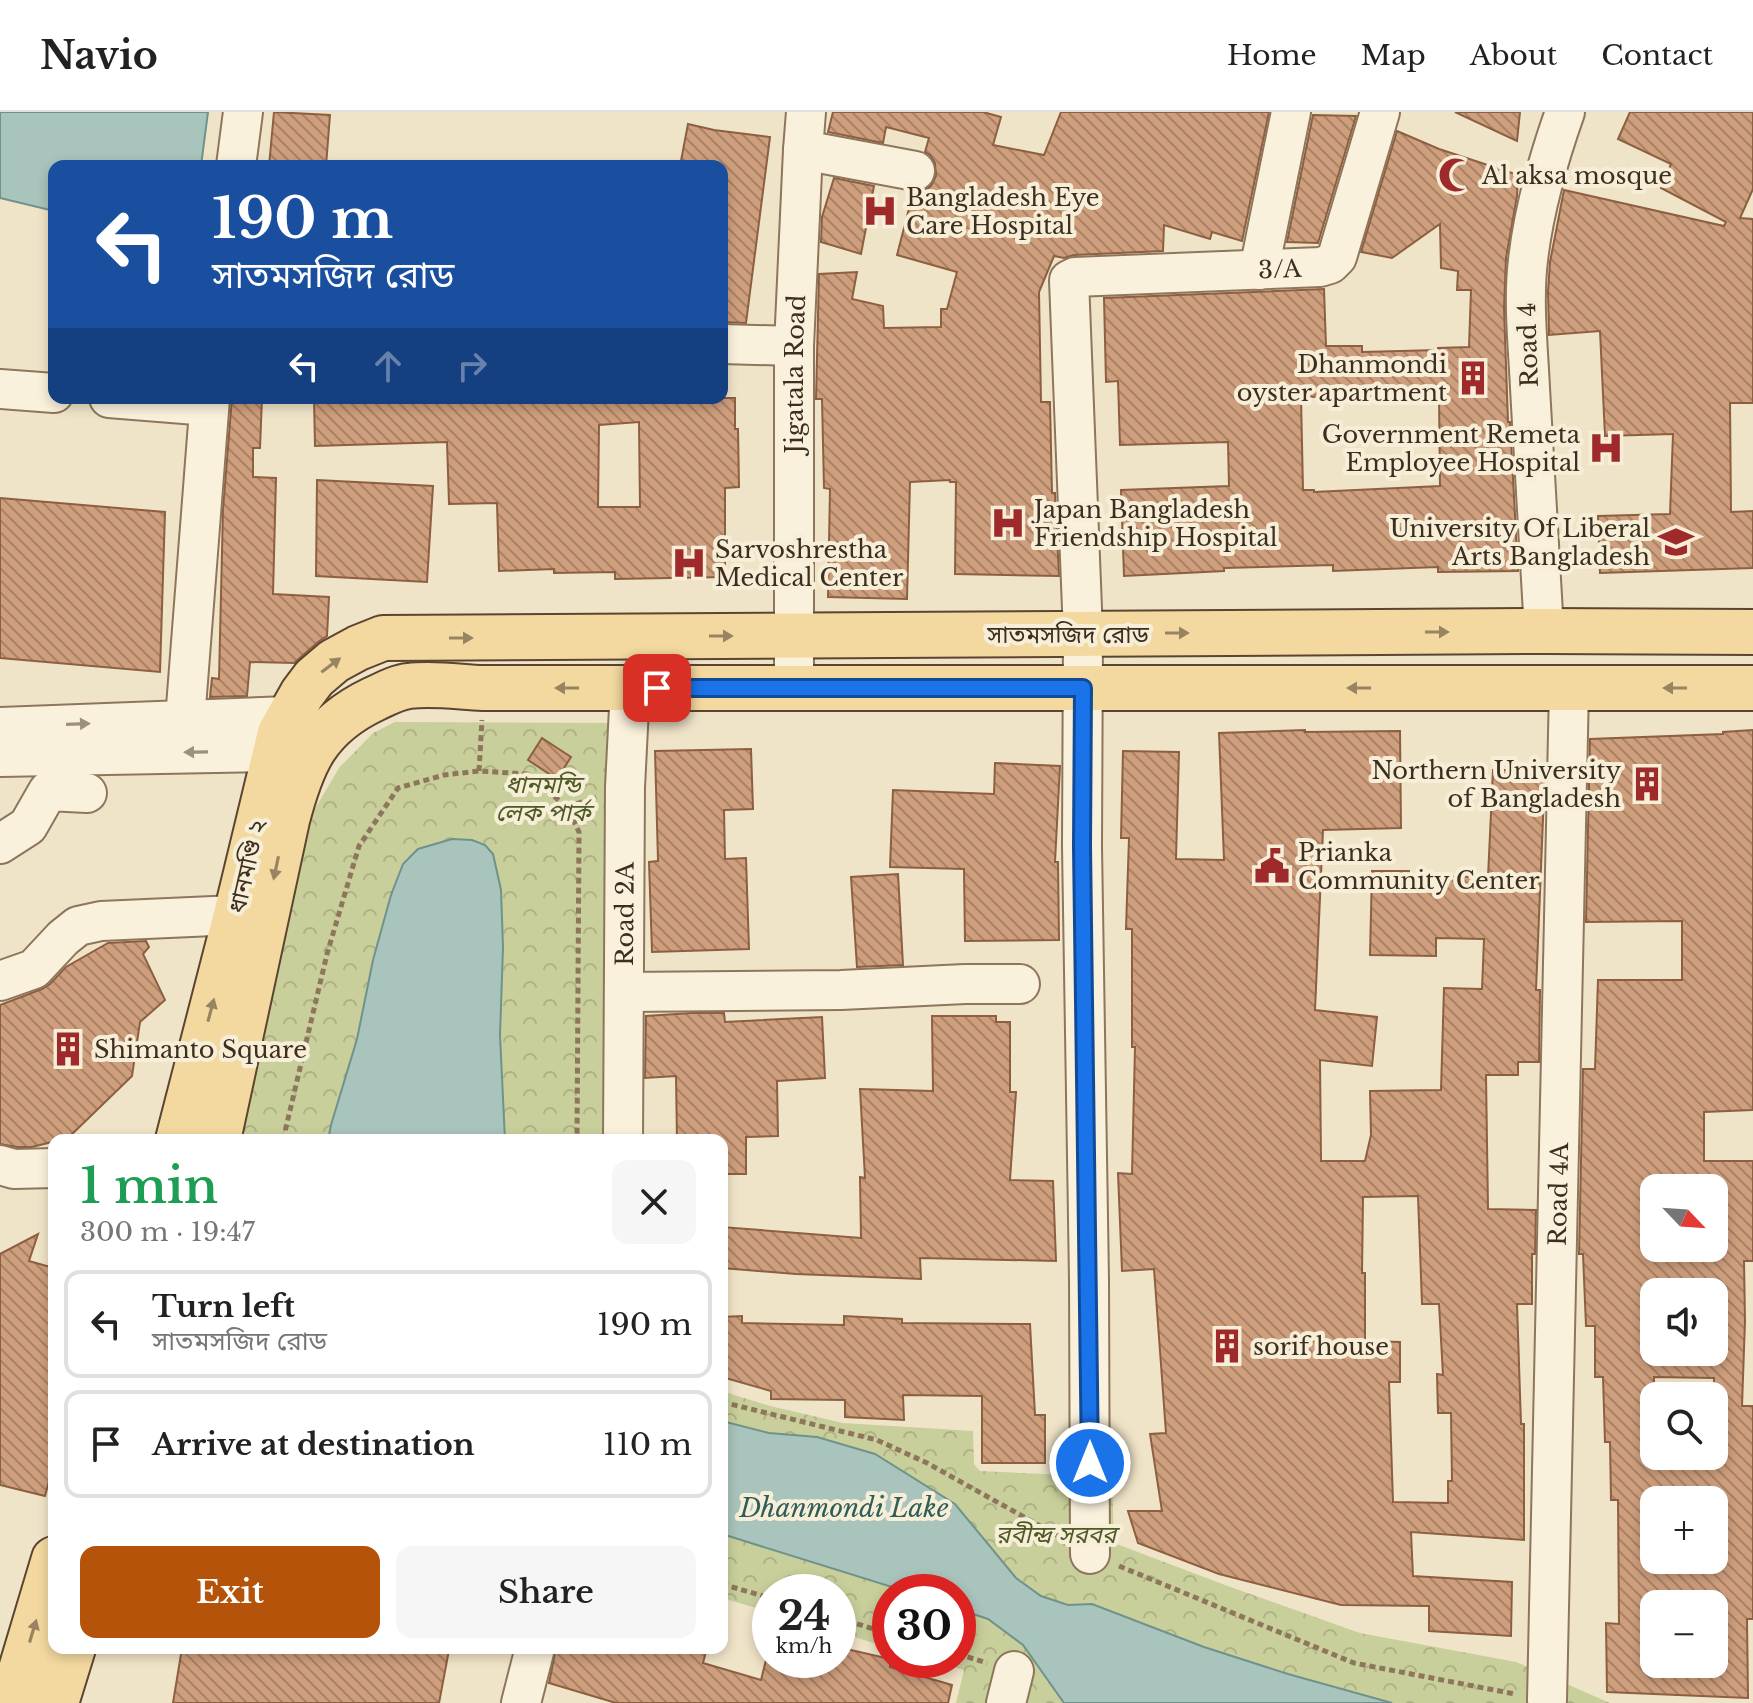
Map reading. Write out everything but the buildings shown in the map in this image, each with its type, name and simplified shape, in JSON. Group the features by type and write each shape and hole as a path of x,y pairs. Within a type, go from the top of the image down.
{"main road":[{"name":"সাতমসজিদ রোড","path":"383,638 1753,632"},
{"name":"ধানমণ্ডি ২","path":"180,1134 236,915 293,738 302,694 314,678 334,661 383,638"},
{"name":"ধানমণ্ডি ২","path":"293,738 327,730 385,693 405,686 483,688"},
{"path":"483,688 1753,688"},
{"name":"ধানমণ্ডি ২","path":"219,1134 287,820 300,776 293,738"},
{"path":"11,1703 48,1579"},
{"path":"56,1703 71,1654"}],"street":[{"path":"237,160 243,112"},
{"name":"Jigatala Road","path":"794,688 794,346 806,112"},
{"path":"1259,270 1291,112"},
{"name":"3/A","path":"1083,634 1069,280 1075,277 1320,267 1330,264 1337,257 1380,112"},
{"name":"Road 4","path":"1544,631 1534,473 1527,262 1542,181 1565,112"},
{"path":"803,150 915,171"},
{"path":"728,344 794,346"},
{"path":"0,389 48,393"},
{"path":"185,720 210,404"},
{"path":"1083,634 1082,846 1090,1554"},
{"name":"Road 2A","path":"623,1134 625,787 630,688"},
{"name":"Road 4A","path":"1547,1700 1569,688"},
{"path":"0,727 185,720 293,738"},
{"path":"0,757 293,738"},
{"path":"0,844 28,826 48,791 87,793"},
{"path":"0,981 34,969 78,926 101,921 236,915"},
{"path":"624,992 1020,984"},
{"path":"0,1165 14,1169 48,1168"},
{"path":"521,1703 533,1654"}],"path":[{"path":"479,771 483,688"},
{"path":"284,1134 327,954 359,846 398,788 444,775 479,771 527,774 567,807 579,832 577,1134"},
{"path":"728,1403 877,1440 927,1463 1090,1554 1354,1663 1547,1700"},
{"path":"728,1586 752,1593"}],"green space":[{"name":"ধানমন্ডি লেক পার্ক","path":"395,722 617,723 621,1134 505,1134 500,1035 501,890 472,840 452,839 418,849 402,864 373,960 357,1039 329,1134 232,1134 310,817 339,768 373,733"},
{"name":"রবীন্দ্র সরবর","path":"728,1393 843,1423 973,1431 974,1464 980,1471 1112,1477 1114,1543 1360,1633 1516,1662 1610,1703 1392,1703 1204,1647 1093,1604 1068,1605 1041,1596 1016,1578 955,1504 817,1437 769,1433 728,1423"},
{"path":"728,1536 850,1574 752,1574 752,1607 728,1600"},
{"path":"856,1576 872,1581 872,1642 856,1638"},
{"path":"976,1615 988,1619 1023,1645 1064,1703 956,1703 962,1678 976,1678"}],"water":[{"path":"0,112 208,112 202,160 48,160 48,210 0,198"},
{"path":"452,839 472,840 485,845 493,854 501,890 500,1035 505,1134 329,1134 357,1039 373,960 391,895 403,864 418,849"},
{"name":"Dhanmondi Lake","path":"728,1423 769,1433 817,1437 875,1454 955,1504 1016,1578 1041,1596 1068,1605 1092,1604 1204,1647 1392,1703 1064,1703 1023,1645 988,1619 976,1615 976,1574 872,1574 872,1581 728,1536"}],"place":[{"name":"Al aksa mosque","path":"1456,175"},
{"name":"Bangladesh Eye Care Hospital","path":"880,211"},
{"name":"Dhanmondi oyster apartment","path":"1473,378"},
{"name":"Government Remeta Employee Hospital","path":"1606,448"},
{"name":"Japan Bangladesh Friendship Hospital","path":"1008,523"},
{"name":"University Of Liberal Arts Bangladesh","path":"1676,542"},
{"name":"Sarvoshrestha Medical Center","path":"689,563"},
{"name":"Northern University of Bangladesh","path":"1647,784"},
{"name":"Prianka Community Center","path":"1272,866"},
{"name":"Shimanto Square","path":"68,1049"},
{"name":"sorif house","path":"1227,1346"}],"route":[{"path":"657,688 1083,688 1082,846 1090,1463"}]}
